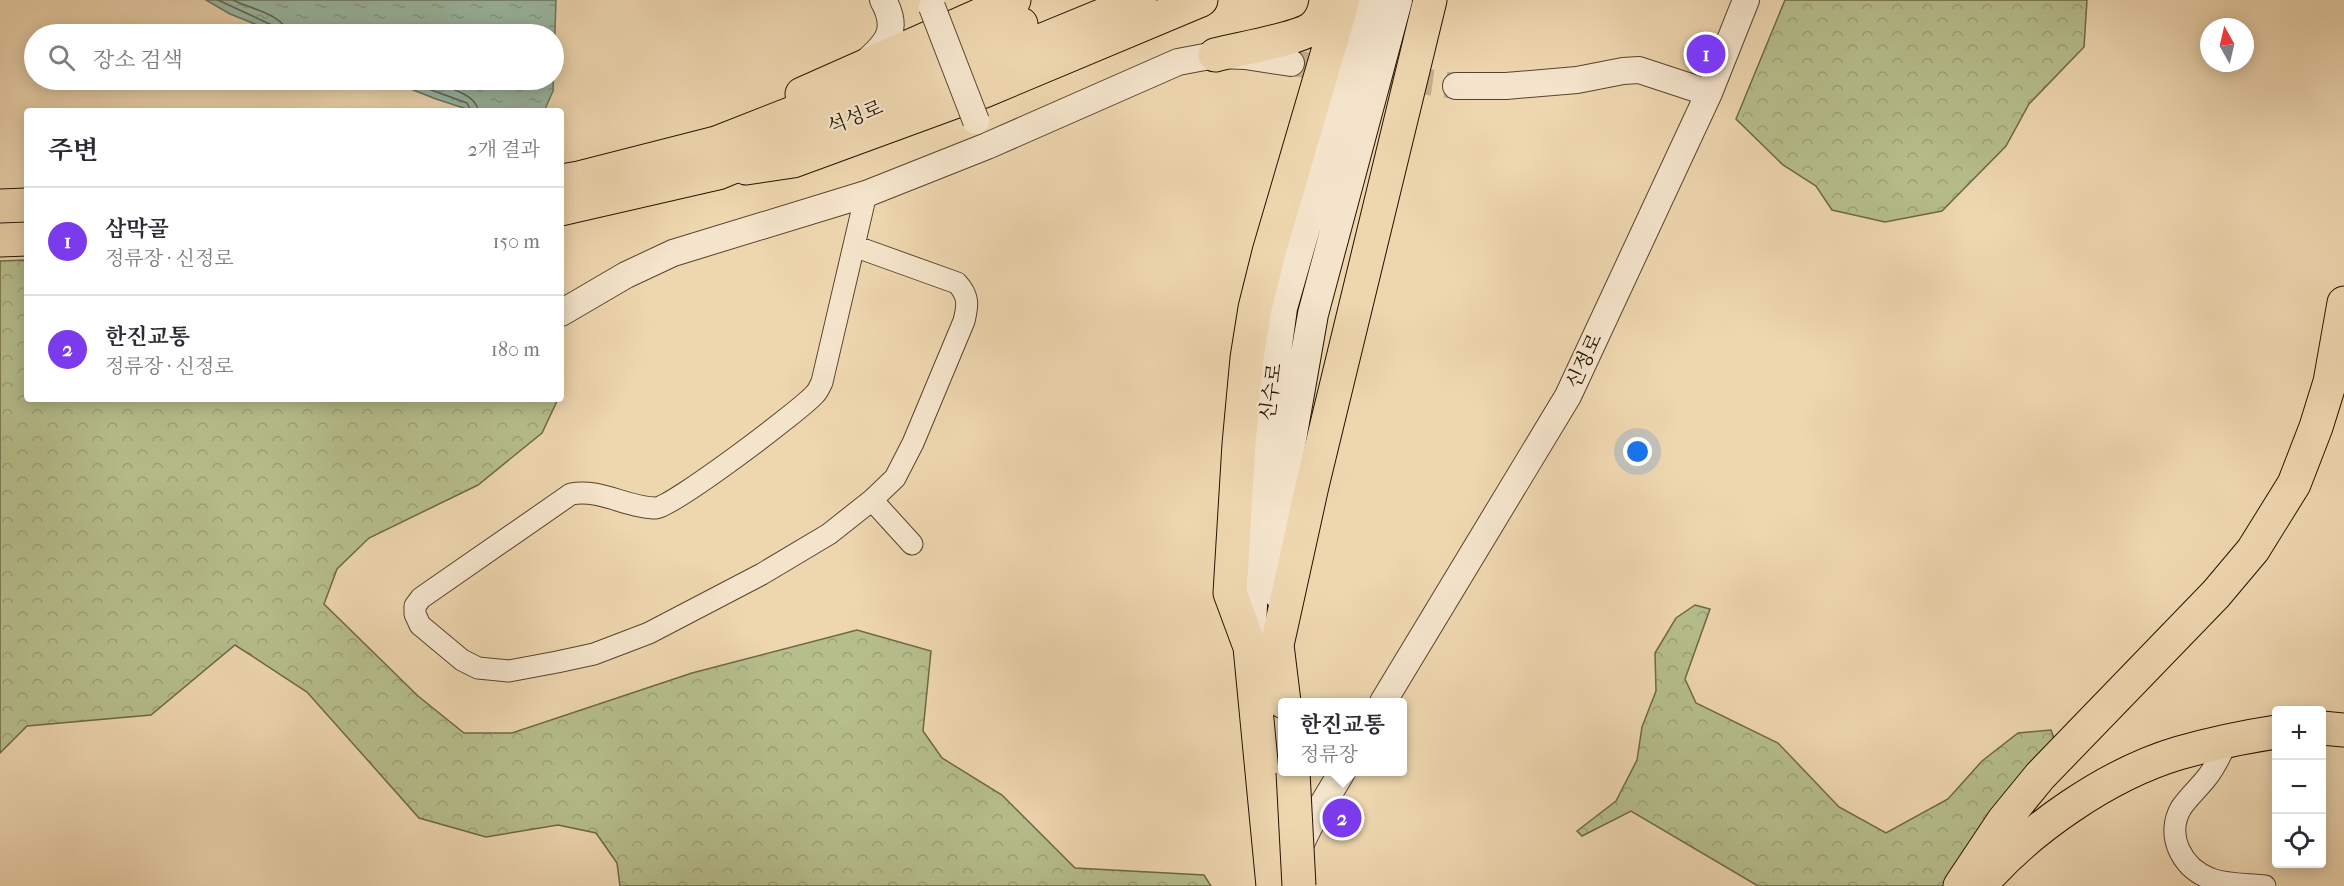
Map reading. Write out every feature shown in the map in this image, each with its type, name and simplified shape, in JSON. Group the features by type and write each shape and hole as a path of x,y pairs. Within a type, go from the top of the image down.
{"main road":[{"path":"717,158 782,103 1014,0"},
{"name":"석성로","path":"717,158 1083,0"},
{"name":"석성로","path":"565,205 717,158 1140,0"},
{"path":"717,158 793,161 984,91 1202,0"},
{"path":"1215,55 1310,30 1318,22 1325,9 1326,0"},
{"path":"1334,0 1334,35"},
{"path":"1263,646 1230,593 1247,358 1255,308 1269,252 1343,0"},
{"name":"신수로","path":"1273,886 1264,796 1263,646 1258,485 1282,308 1370,0"},
{"name":"신수로","path":"1282,698 1263,646 1283,485 1313,314 1396,0"},
{"path":"1263,646 1312,486 1430,0"},
{"path":"0,206 24,205"},
{"path":"0,240 24,239"},
{"path":"1960,886 2004,820 2040,776 2216,594 2253,550 2294,484 2316,427 2330,382 2344,303"},
{"path":"2326,728 2344,730"},
{"path":"1980,886 2032,834 2077,802 2133,772 2166,758 2228,740 2272,733"},
{"path":"1293,776 1299,886"}],"street":[{"path":"859,69 884,47 890,35 889,19 882,0"},
{"name":"신정로","path":"1385,698 1568,396 1709,93 1746,0"},
{"path":"930,3 987,146"},
{"path":"564,311 626,275 673,253 866,194 987,146 1178,62 1215,55 1245,56 1291,63"},
{"path":"1456,86 1506,86 1577,80 1639,70 1709,93"},
{"path":"854,246 957,283 964,290 968,302 964,321 913,443 895,478 872,500 829,534 762,574 649,633 594,654 509,671 478,668 462,660 420,625 415,614 416,606 421,598 571,494 581,492 595,494 658,508 668,504 816,393 822,382 866,194"},
{"path":"872,500 912,544"},
{"path":"2228,740 2209,776 2180,810 2175,827 2175,842 2182,857 2209,878 2229,884 2265,886"},
{"path":"1282,886 1308,827 1339,776"}],"green space":[{"path":"1785,0 2087,0 2084,47 2029,104 2006,146 1942,211 1885,222 1832,210 1816,186 1783,165 1736,119"},
{"path":"24,260 24,402 557,402 542,433 478,485 369,538 337,569 324,604 418,696 464,733 512,733 692,673 857,630 931,651 923,731 942,758 1002,795 1075,868 1204,875 1211,886 620,886 617,863 596,833 558,825 486,837 419,818 307,692 235,645 151,715 27,726 0,753 0,261"},
{"path":"1695,605 1710,609 1685,679 1696,703 1778,743 1839,807 1886,833 1948,799 1982,761 2018,733 2051,730 2057,746 1953,886 1758,886 1631,811 1582,836 1577,831 1616,801 1637,760 1642,727 1656,691 1655,653 1676,618"}],"water":[{"path":"206,0 556,0 555,24 255,24 230,14"},
{"path":"413,90 553,90 545,108 464,108"}],"tunnel":[{"path":"1291,63 1456,86"}],"place":[{"name":"삼막골","path":"1706,54"},
{"name":"한진교통","path":"1342,818"}]}
